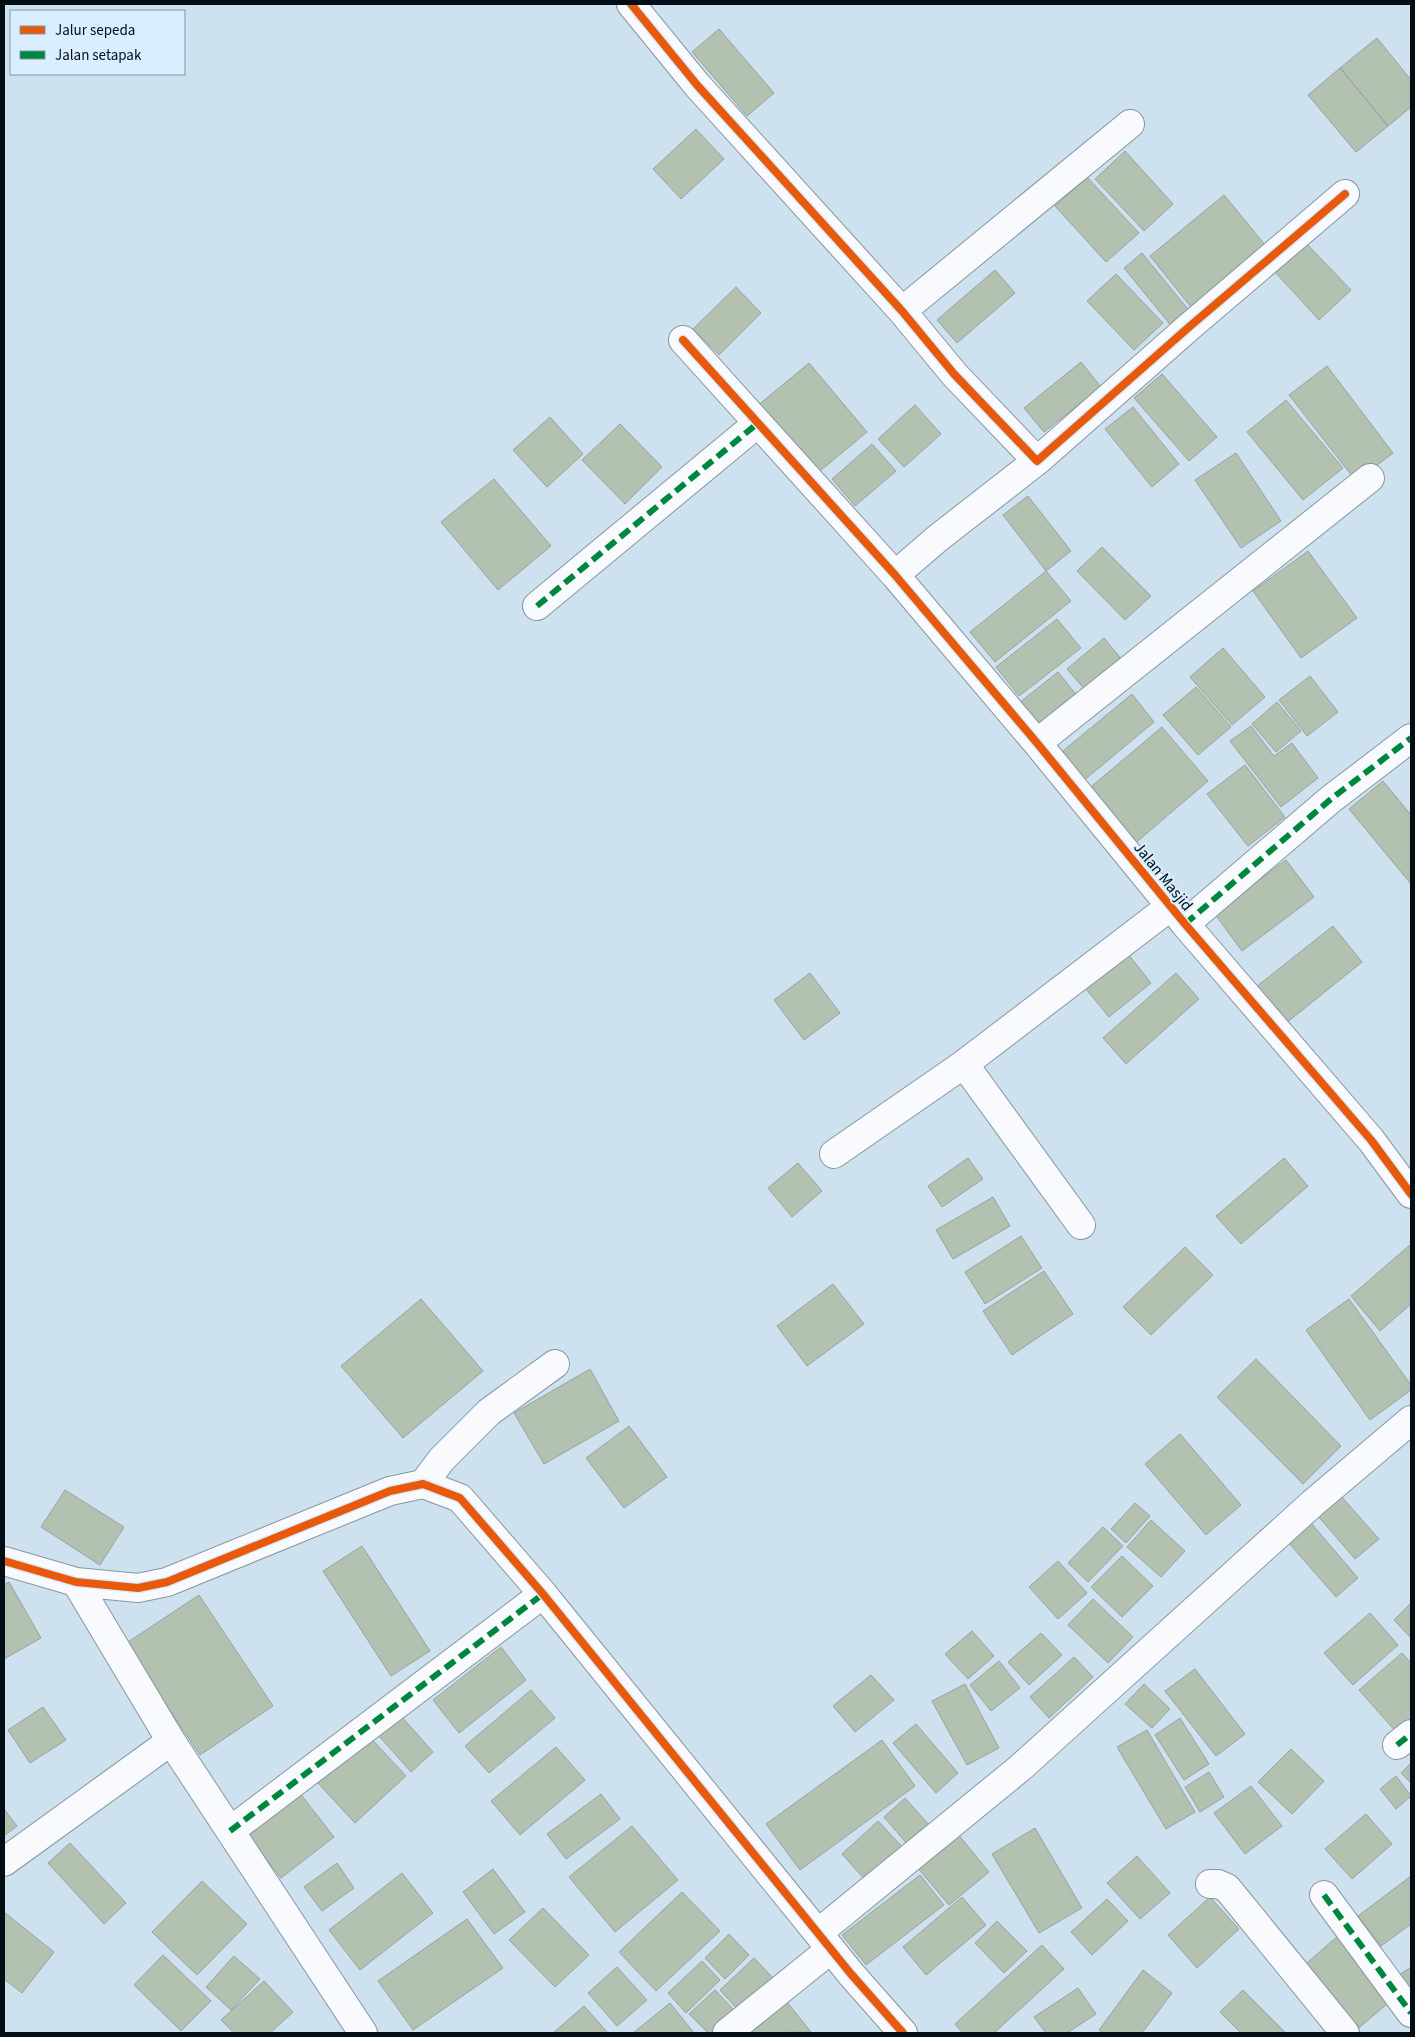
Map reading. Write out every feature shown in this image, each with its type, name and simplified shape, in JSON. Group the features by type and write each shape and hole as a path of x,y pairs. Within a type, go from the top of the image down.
{"street":[{"path":"631,4 698,85 902,311 954,374 1037,461"},
{"path":"902,311 1130,124"},
{"path":"895,575 938,538 1037,461 1189,327 1345,194"},
{"name":"Jalan Masjid","path":"683,340 895,575 1037,743 1178,915 1371,1140 1411,1194"},
{"path":"538,606 758,423"},
{"path":"1037,743 1370,478"},
{"path":"834,1154 1178,915 1411,738"},
{"path":"964,1064 1081,1225"},
{"path":"423,1484 442,1459 489,1412 555,1364"},
{"path":"727,2033 824,1941 1020,1768 1313,1503 1411,1420"},
{"path":"4,1562 76,1582 138,1588 167,1582 366,1499 390,1491 423,1484 460,1498 543,1594 824,1941 903,2033"},
{"path":"76,1582 171,1741 363,2033"},
{"path":"230,1831 543,1594"},
{"path":"4,1862 171,1741"},
{"path":"1210,1884 1218,1884 1227,1888 1345,2033"},
{"path":"1324,1895 1411,2013"}],"building":[{"path":"719,29 774,93 747,116 692,52"},
{"path":"1377,38 1411,80 1411,107 1388,126 1340,68"},
{"path":"1340,68 1388,126 1356,152 1308,95"},
{"path":"696,129 724,159 681,199 653,169"},
{"path":"1125,151 1173,204 1144,231 1095,179"},
{"path":"1087,177 1139,233 1106,262 1055,206"},
{"path":"1224,195 1266,246 1191,307 1150,256"},
{"path":"1306,243 1351,290 1319,320 1275,272"},
{"path":"1142,253 1191,313 1173,328 1124,268"},
{"path":"995,270 1015,293 957,343 937,320"},
{"path":"1116,274 1163,323 1134,350 1087,301"},
{"path":"736,287 761,313 719,355 693,329"},
{"path":"1081,362 1101,387 1044,432 1024,408"},
{"path":"809,363 867,432 814,476 756,407"},
{"path":"1327,366 1393,453 1356,481 1289,395"},
{"path":"1162,374 1217,437 1189,461 1134,398"},
{"path":"1286,400 1343,468 1303,500 1247,432"},
{"path":"915,405 941,434 904,467 878,439"},
{"path":"1133,407 1179,464 1152,487 1105,429"},
{"path":"550,417 583,454 547,487 513,450"},
{"path":"620,424 662,467 625,504 582,460"},
{"path":"872,444 896,471 855,506 832,479"},
{"path":"1236,453 1281,521 1241,548 1195,480"},
{"path":"494,479 551,546 498,590 441,522"},
{"path":"1028,496 1071,551 1046,571 1003,515"},
{"path":"1102,547 1151,596 1125,620 1077,571"},
{"path":"1308,551 1357,618 1301,658 1253,591"},
{"path":"1046,571 1071,601 995,662 970,632"},
{"path":"1057,619 1081,648 1019,696 996,667"},
{"path":"1104,638 1123,661 1087,692 1067,669"},
{"path":"1223,648 1265,697 1232,725 1190,677"},
{"path":"1058,672 1078,697 1039,728 1019,703"},
{"path":"1310,676 1338,712 1307,736 1279,700"},
{"path":"1196,687 1231,727 1198,755 1163,715"},
{"path":"1132,694 1154,722 1082,782 1058,755"},
{"path":"1277,702 1301,731 1276,752 1252,724"},
{"path":"1251,726 1274,756 1292,743 1318,778 1281,807 1230,741"},
{"path":"1162,727 1208,781 1133,845 1086,791"},
{"path":"1245,765 1285,817 1248,846 1207,794"},
{"path":"1383,781 1411,815 1411,884 1349,809"},
{"path":"1286,860 1314,897 1242,951 1214,913"},
{"path":"1333,926 1362,962 1285,1024 1256,987"},
{"path":"1128,954 1151,983 1109,1017 1085,988"},
{"path":"810,973 840,1013 804,1040 774,1000"},
{"path":"1176,973 1199,999 1126,1064 1103,1038"},
{"path":"968,1158 983,1179 942,1207 928,1186"},
{"path":"1284,1158 1308,1186 1241,1244 1216,1216"},
{"path":"798,1163 822,1191 792,1217 768,1188"},
{"path":"993,1197 1010,1226 953,1259 936,1230"},
{"path":"1021,1236 1042,1268 985,1304 965,1272"},
{"path":"1411,1244 1411,1304 1380,1331 1351,1296"},
{"path":"1185,1247 1213,1275 1151,1335 1123,1307"},
{"path":"1044,1271 1073,1314 1012,1355 983,1311"},
{"path":"833,1284 864,1324 807,1366 777,1326"},
{"path":"421,1299 483,1371 403,1438 341,1366"},
{"path":"1349,1299 1411,1385 1411,1390 1370,1420 1306,1330"},
{"path":"1256,1359 1341,1446 1303,1484 1217,1397"},
{"path":"590,1369 619,1421 544,1464 514,1413"},
{"path":"629,1426 667,1477 624,1508 586,1458"},
{"path":"1180,1434 1241,1505 1206,1535 1145,1464"},
{"path":"65,1490 124,1527 100,1565 41,1527"},
{"path":"1341,1496 1379,1539 1355,1559 1318,1516"},
{"path":"1135,1503 1150,1516 1126,1543 1111,1529"},
{"path":"1151,1520 1185,1551 1161,1577 1127,1547"},
{"path":"1311,1523 1358,1578 1336,1597 1288,1542"},
{"path":"1103,1527 1123,1546 1088,1582 1068,1563"},
{"path":"362,1546 430,1651 391,1676 323,1571"},
{"path":"1122,1556 1153,1586 1122,1617 1091,1587"},
{"path":"1058,1561 1087,1593 1058,1619 1029,1587"},
{"path":"9,1582 41,1638 4,1659 4,1585"},
{"path":"199,1595 273,1706 200,1755 125,1644"},
{"path":"1093,1599 1133,1637 1108,1663 1068,1625"},
{"path":"1411,1603 1411,1638 1394,1620"},
{"path":"1370,1613 1398,1645 1353,1685 1324,1653"},
{"path":"972,1631 994,1656 968,1679 945,1654"},
{"path":"1041,1633 1062,1655 1029,1685 1008,1662"},
{"path":"501,1647 526,1680 459,1733 433,1700"},
{"path":"1402,1653 1411,1663 1411,1722 1398,1734 1359,1690"},
{"path":"1074,1657 1093,1677 1049,1718 1030,1697"},
{"path":"999,1661 1020,1688 991,1711 970,1685"},
{"path":"1195,1669 1245,1734 1216,1756 1165,1691"},
{"path":"871,1675 894,1700 855,1732 833,1706"},
{"path":"965,1684 999,1748 967,1765 932,1701"},
{"path":"1144,1684 1170,1709 1152,1728 1125,1704"},
{"path":"531,1690 555,1718 489,1773 465,1746"},
{"path":"43,1707 66,1740 30,1763 8,1730"},
{"path":"401,1716 433,1752 411,1772 379,1736"},
{"path":"1180,1718 1209,1764 1184,1780 1155,1735"},
{"path":"916,1724 958,1773 936,1793 893,1743"},
{"path":"1147,1730 1195,1812 1166,1829 1117,1747"},
{"path":"367,1734 406,1776 355,1823 316,1781"},
{"path":"882,1740 915,1786 800,1870 766,1824"},
{"path":"556,1747 585,1780 520,1835 491,1801"},
{"path":"1291,1749 1324,1781 1292,1814 1258,1782"},
{"path":"1411,1763 1411,1783 1401,1773"},
{"path":"1209,1772 1224,1797 1200,1812 1185,1787"},
{"path":"1396,1776 1411,1796 1396,1809 1380,1789"},
{"path":"1251,1786 1282,1826 1245,1854 1214,1813"},
{"path":"299,1792 334,1837 281,1878 246,1833"},
{"path":"601,1794 620,1819 566,1859 547,1834"},
{"path":"905,1798 931,1827 908,1845 884,1817"},
{"path":"4,1809 17,1826 4,1836"},
{"path":"1366,1814 1392,1844 1352,1879 1325,1849"},
{"path":"878,1821 904,1849 867,1882 842,1854"},
{"path":"632,1826 678,1880 615,1932 569,1877"},
{"path":"1035,1828 1082,1908 1039,1933 992,1854"},
{"path":"957,1833 989,1872 949,1905 916,1866"},
{"path":"70,1843 126,1903 104,1924 48,1863"},
{"path":"1137,1856 1170,1893 1140,1919 1107,1883"},
{"path":"337,1863 354,1888 322,1911 304,1887"},
{"path":"493,1869 525,1912 494,1934 463,1892"},
{"path":"402,1873 433,1913 360,1970 329,1930"},
{"path":"920,1875 944,1905 866,1965 842,1935"},
{"path":"1411,1876 1411,1924 1381,1946 1358,1916"},
{"path":"202,1881 247,1924 197,1975 152,1932"},
{"path":"682,1892 720,1931 656,1991 619,1952"},
{"path":"962,1897 986,1925 926,1975 903,1947"},
{"path":"1210,1897 1239,1929 1197,1968 1168,1935"},
{"path":"1107,1899 1128,1921 1092,1955 1071,1932"},
{"path":"543,1908 589,1955 555,1987 509,1940"},
{"path":"4,1912 54,1952 22,1993 4,1979"},
{"path":"467,1919 503,1968 413,2030 378,1981"},
{"path":"997,1921 1027,1951 1004,1973 975,1943"},
{"path":"729,1934 749,1955 725,1979 705,1958"},
{"path":"1339,1935 1394,1998 1354,2032 1300,1969"},
{"path":"1042,1945 1064,1969 994,2033 963,2033 955,2024"},
{"path":"163,1955 211,2001 181,2031 134,1985"},
{"path":"234,1956 260,1979 231,2010 206,1987"},
{"path":"754,1958 774,1979 739,2011 720,1990"},
{"path":"702,1961 720,1980 686,2013 668,1993"},
{"path":"617,1967 647,2000 617,2026 588,1993"},
{"path":"1411,1967 1411,1992 1399,1975"},
{"path":"1143,1970 1172,1993 1142,2033 1103,2033 1099,2030"},
{"path":"264,1981 293,2012 270,2033 234,2033 221,2020"},
{"path":"1078,1988 1096,2014 1067,2033 1046,2033 1034,2017"},
{"path":"715,1990 734,2010 711,2033 708,2033 689,2014"},
{"path":"1243,1990 1286,2033 1241,2033 1220,2012"},
{"path":"783,1997 811,2032 737,2033"},
{"path":"670,2003 694,2033 633,2033"},
{"path":"584,2006 608,2033 553,2033"}],"marked path":[{"path":"537,606 758,423"},
{"path":"1185,924 1331,799 1411,738"},
{"path":"230,1831 543,1594"},
{"path":"1397,1745 1411,1734"},
{"path":"1324,1895 1411,2013"}],"cycle path":[{"path":"631,4 697,85 902,311 954,374 1037,461 1189,327 1345,194"},
{"path":"683,340 895,575 1037,743 1185,924 1371,1140 1411,1194"},
{"path":"4,1561 76,1582 138,1588 167,1582 390,1491 423,1484 460,1498 543,1594 851,1974 903,2033"}]}
